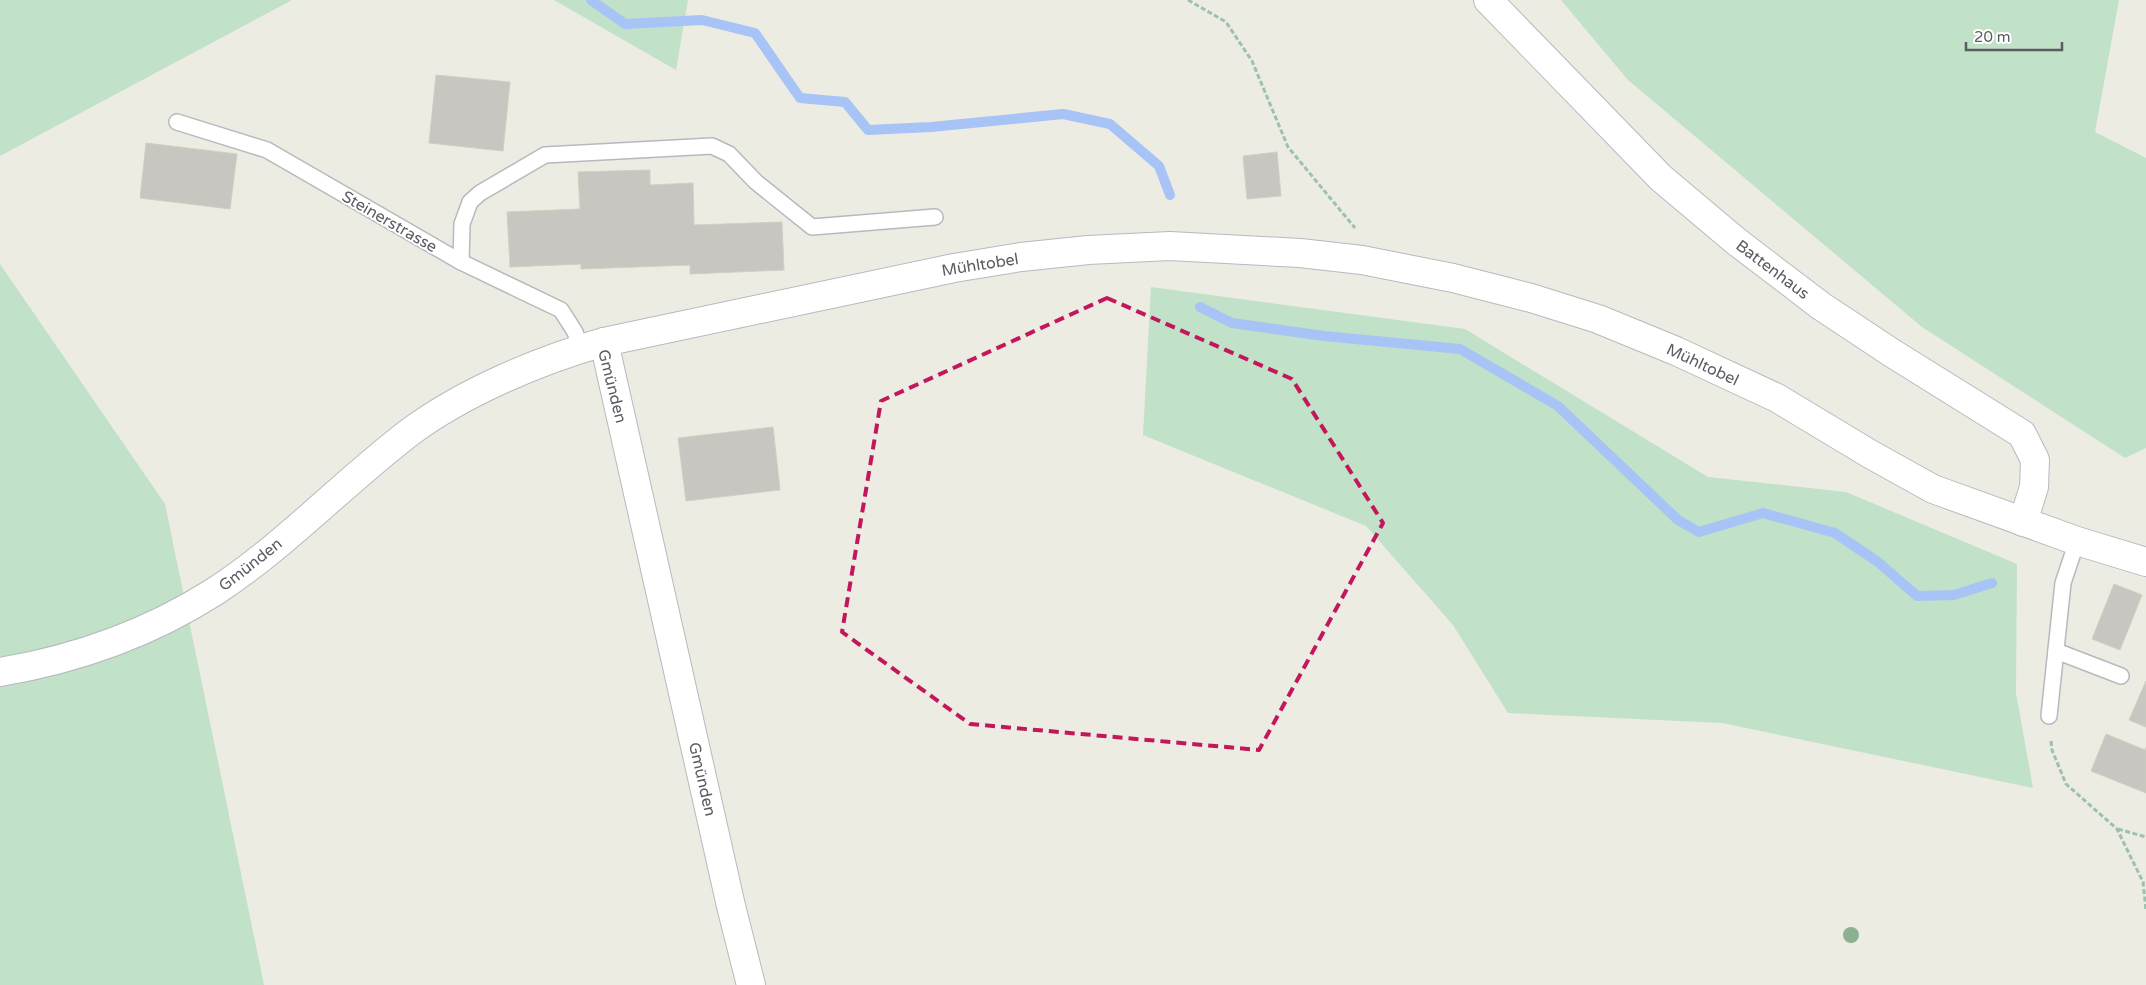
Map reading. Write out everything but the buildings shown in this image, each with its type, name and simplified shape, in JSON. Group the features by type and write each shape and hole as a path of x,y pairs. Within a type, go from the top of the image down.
{"main road":[{"name":"Battenhaus","path":"1488,0 1661,178 1737,242 1829,311 1892,353 2022,434 2035,460 2034,487 2023,522"},
{"name":"Mühltobel","path":"592,345 954,268 1021,257 1088,250 1170,246 1300,253 1362,260 1453,278 1531,298 1598,319 1676,351 1777,398 1870,454 1933,489 2023,522"},
{"name":"Gmünden","path":"0,672 73,657 125,639 174,615 214,592 251,566 411,431 465,398 556,356 592,345 751,985"},
{"path":"2023,522 2146,562"}],"lane":[{"name":"Steinerstrasse","path":"177,122 267,150 461,262 561,310 575,332 592,345"},
{"path":"461,262 462,224 470,202 494,184 545,155 712,146 729,154 756,182 812,228 935,217"},
{"path":"2049,716 2063,583 2077,541"},
{"path":"2056,651 2121,676"}],"path":[{"path":"1188,0 1226,22 1247,53 1288,147 1364,238 1362,260"},
{"path":"2049,716 2052,750 2066,784 2117,829 2143,882 2146,910"},
{"path":"2117,829 2146,837"}],"highlighted area":[{"path":"1107,298 1292,379 1383,523 1259,750 970,724 842,632 881,401"}],"green space":[{"path":"0,0 292,0 0,156"},
{"path":"554,0 688,0 676,70"},
{"path":"1561,0 2119,0 2095,132 2146,158 2146,448 2125,458 1922,327 1628,80"},
{"path":"0,264 165,504 264,985 0,985"},
{"path":"1151,287 1465,329 1708,477 1846,492 2017,564 2016,693 2033,788 1722,723 1508,713 1453,625 1366,526 1143,435"}],"waterway":[{"path":"591,0 625,24 702,20 755,33 800,98 845,102 868,130 931,127 1063,114 1110,124 1159,166 1170,195"},
{"path":"1200,307 1232,323 1324,336 1460,349 1558,406 1678,520 1699,532 1763,513 1835,533 1878,562 1917,596 1954,595 1992,583"}]}
